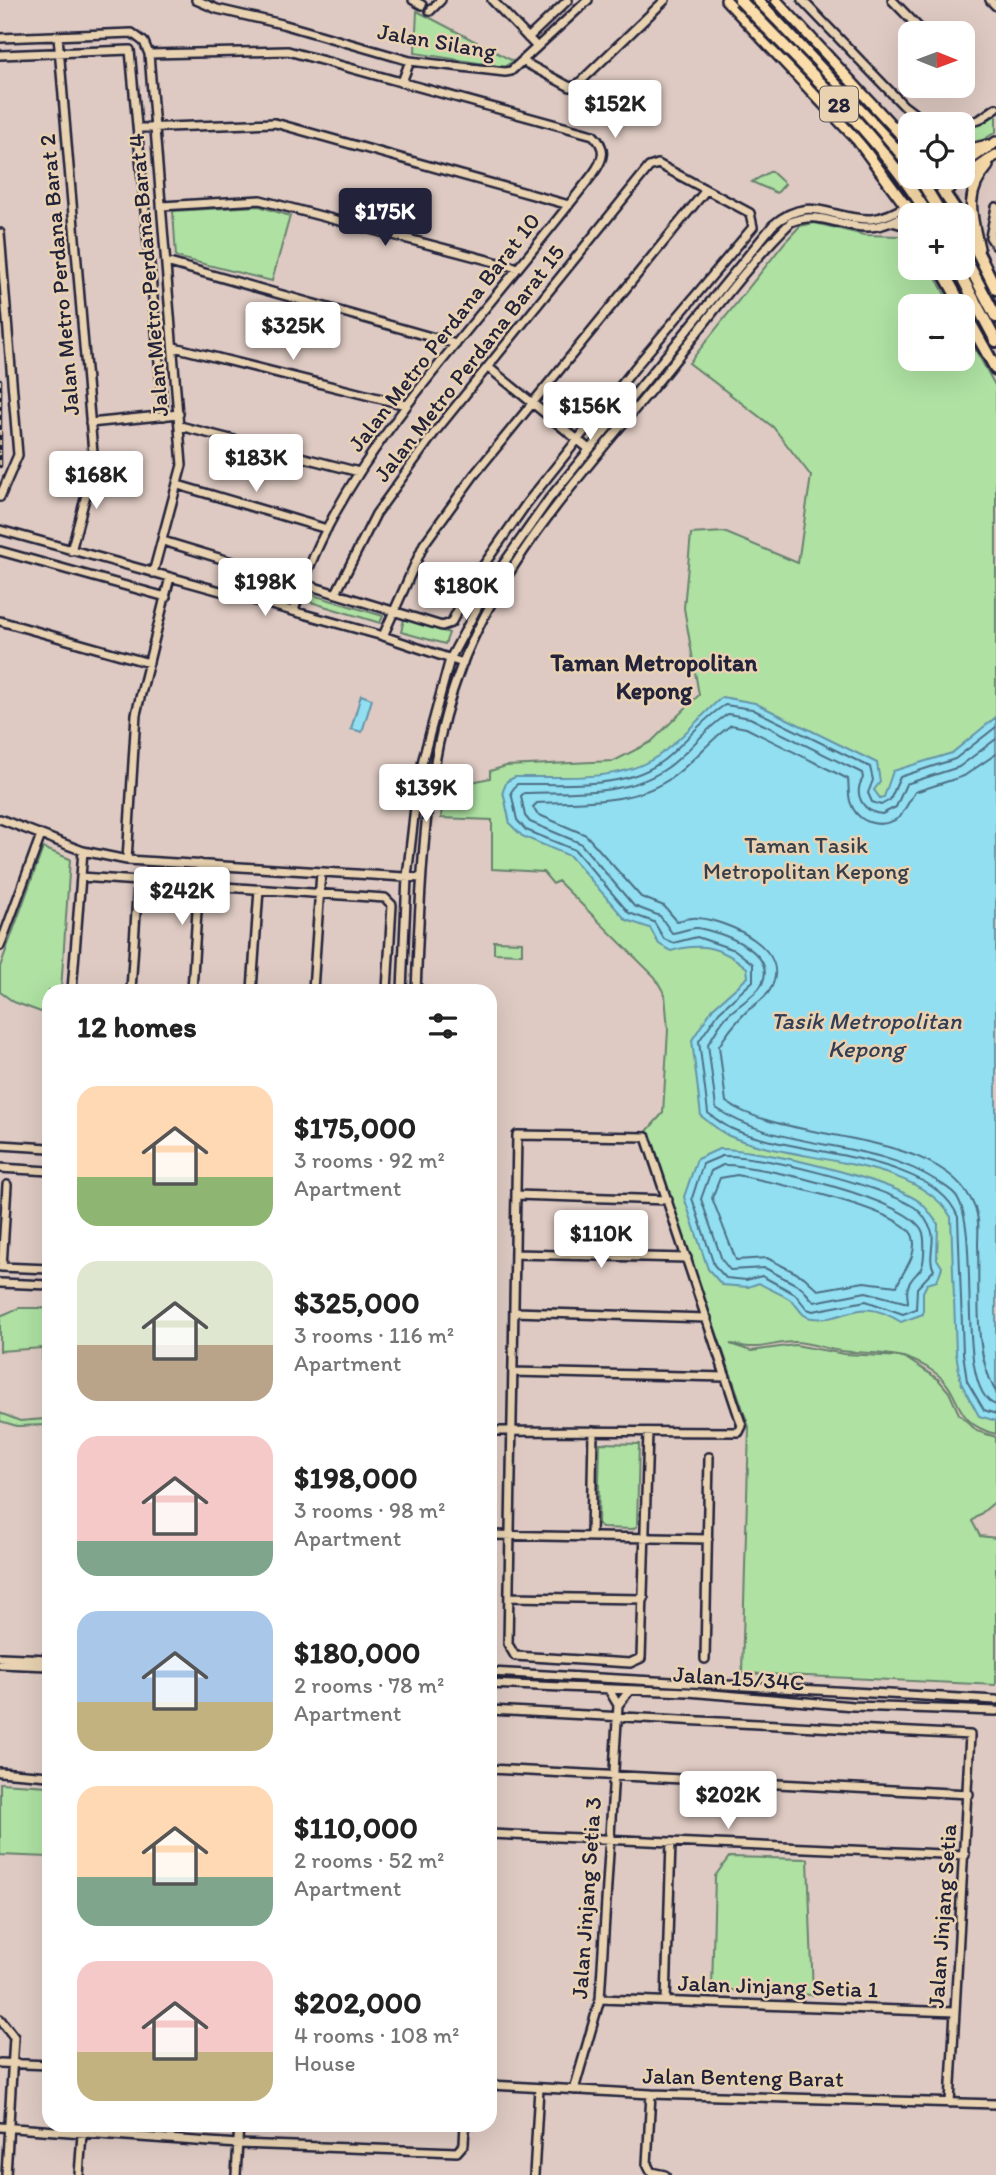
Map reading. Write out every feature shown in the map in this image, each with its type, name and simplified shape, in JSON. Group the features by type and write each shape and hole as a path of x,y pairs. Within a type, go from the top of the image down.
{"highway":[{"name":"28","path":"740,0 880,147 904,175 921,203"},
{"name":"28","path":"757,0 898,151"},
{"path":"975,247 996,289"},
{"path":"975,277 996,317"},
{"path":"963,280 996,341"},
{"path":"975,331 996,369"}],"main road":[{"path":"726,0 878,166 904,203"},
{"path":"776,0 898,131"},
{"path":"975,148 994,143"},
{"path":"975,156 994,143"},
{"path":"975,166 996,156"},
{"path":"982,262 972,220 973,188 976,180 996,156"},
{"path":"878,166 898,179"},
{"path":"918,203 933,189"}],"street":[{"name":"Jalan Silang","path":"196,0 217,9 282,24 410,61 511,71 522,61"},
{"path":"413,0 422,5"},
{"path":"430,11 442,0"},
{"path":"492,0 537,47"},
{"path":"528,38 568,0"},
{"path":"584,1 522,61 570,87 576,85 665,0"},
{"path":"802,0 912,112"},
{"path":"892,0 912,21"},
{"path":"990,0 996,6"},
{"path":"0,38 132,33 144,42 149,54 288,51 402,82 410,61"},
{"name":"Jalan Metro Perdana Barat 2","path":"58,36 94,465 71,551"},
{"path":"0,55 128,49 132,54 164,416"},
{"name":"Jalan Metro Perdana Barat 4","path":"149,54 181,465 178,485 153,573"},
{"name":"Jalan Metro Perdana Barat 10","path":"294,611 302,583 327,529 359,472 406,405 603,160 603,148 593,135 402,82"},
{"path":"975,121 996,108"},
{"path":"139,128 156,130 275,123 569,205"},
{"path":"894,126 898,126"},
{"name":"Jalan Metro Perdana Barat 15","path":"336,593 376,514 435,432 649,167 658,164 706,190"},
{"path":"163,541 393,611 442,625 457,617 476,576 527,503 753,227 754,220 750,213 706,190 474,475 424,544 393,611 383,636"},
{"path":"162,206 260,200 518,268"},
{"path":"996,208 990,237 996,246"},
{"path":"402,984 407,877 423,759 450,659 492,580 549,499 773,225 786,214 815,209 869,219 898,213"},
{"path":"786,214 791,222"},
{"path":"416,984 421,878 433,771 447,712 463,663 497,595 549,518 610,439 791,222 814,216 856,227 878,226 898,218"},
{"path":"892,222 898,224"},
{"path":"0,233 18,455 0,498"},
{"path":"166,262 456,344"},
{"path":"153,287 168,286"},
{"path":"173,347 406,405"},
{"path":"488,368 589,449"},
{"path":"90,423 179,414"},
{"path":"180,426 359,472"},
{"path":"178,485 327,529"},
{"path":"0,530 383,636 463,663"},
{"path":"0,551 166,597"},
{"path":"127,860 136,714 170,577"},
{"path":"0,621 149,663"},
{"path":"0,819 83,851 127,860 421,878"},
{"path":"0,946 41,835"},
{"path":"72,984 83,851"},
{"path":"192,984 200,864"},
{"path":"313,984 321,872"},
{"path":"81,877 385,898 392,905 387,984"},
{"path":"131,984 138,881"},
{"path":"252,984 259,889"},
{"path":"497,1431 512,1431 593,1431 739,1432 742,1426 646,1138 517,1135 512,1431 508,1644 510,1651 521,1658 630,1663 641,1658 648,1432"},
{"path":"0,1145 42,1148"},
{"path":"0,1168 42,1171"},
{"path":"7,1185 1,1267 42,1269"},
{"path":"516,1195 668,1200"},
{"path":"515,1254 687,1258"},
{"path":"0,1283 42,1285"},
{"path":"514,1312 706,1318"},
{"path":"513,1372 726,1377"},
{"path":"591,1537 593,1431"},
{"path":"705,1659 709,1457"},
{"path":"497,1535 708,1539"},
{"path":"509,1597 644,1599"},
{"path":"0,1657 42,1659"},
{"path":"0,1664 42,1666"},
{"name":"Jalan 15/34C","path":"497,1672 996,1700"},
{"name":"Jalan 15/34C","path":"497,1684 996,1712"},
{"path":"609,1690 618,1705 630,1690"},
{"name":"Jalan Jinjang Setia 3","path":"573,2090 600,1998 618,1705"},
{"path":"497,1710 617,1716"},
{"name":"Jalan Jinjang Setia","path":"617,1716 967,1733 971,1738 969,1794 950,2103"},
{"path":"497,1769 969,1794"},
{"path":"0,1772 42,1775"},
{"path":"497,1834 965,1855"},
{"path":"666,2001 671,1842"},
{"name":"Jalan Jinjang Setia 1","path":"600,1998 955,2012"},
{"path":"0,2019 13,2037 6,2175"},
{"path":"0,2063 42,2066"},
{"name":"Jalan Benteng Barat","path":"497,2085 651,2094 996,2105"},
{"path":"534,2175 539,2088"},
{"path":"651,2094 647,2164 651,2172 666,2175"},
{"path":"0,2127 42,2131"},
{"path":"58,2132 238,2144 457,2152 464,2144 465,2132"},
{"path":"236,2175 239,2132"},
{"path":"79,2175 82,2134"}],"green space":[{"path":"417,11 513,61 504,67 415,53"},
{"path":"996,115 996,132 975,144 975,126"},
{"path":"771,171 785,184 777,193 752,182"},
{"path":"259,206 290,216 272,281 176,257 173,211"},
{"name":"Taman Tasik Metropolitan Kepong","path":"815,223 864,235 898,236 898,280 937,280 945,294 898,294 898,371 975,371 975,349 996,387 996,1434 981,1429 964,1415 950,1389 934,1372 906,1358 938,1379 949,1392 959,1414 977,1431 996,1437 996,1501 972,1521 980,1536 996,1538 996,1685 742,1673 749,1427 647,1131 663,1113 668,1030 665,995 655,977 558,881 553,884 543,872 492,869 492,820 441,818 444,780 472,782 490,778 490,771 506,766 614,761 651,742 699,695 684,608 691,534 724,532 798,563 811,476 773,427 689,363 800,226","holes":["800,1342 841,1351 902,1357 844,1354 795,1345 751,1351 730,1344 756,1347"]},
{"path":"306,593 383,616 380,623 304,600"},
{"path":"404,619 449,633 445,644 401,632"},
{"path":"43,848 70,859 61,984 42,984 42,1012 14,1002 0,992 0,967"},
{"path":"494,941 522,942 522,954 494,953"},
{"path":"19,1308 42,1308 42,1348 0,1351 0,1316"},
{"path":"0,1413 20,1421 42,1419 42,1425 17,1426 0,1421"},
{"path":"600,1443 639,1444 637,1526 633,1529 602,1528 598,1524"},
{"path":"0,1783 42,1786 42,1857 0,1855"},
{"path":"729,1857 808,1859 813,1995 712,1989 715,1876"}],"water":[{"path":"361,695 372,699 362,732 351,729"},
{"name":"Tasik Metropolitan Kepong","path":"722,697 755,703 877,763 880,782 874,790 880,798 884,797 893,771 952,753 996,717 996,1421 979,1416 961,1383 956,1353 951,1217 934,1197 910,1182 848,1164 752,1144 727,1135 701,1116 692,1040 713,1008 748,977 747,968 729,955 711,948 692,947 671,951 659,944 650,928 626,920 570,856 522,836 510,824 503,791 507,781 515,777 607,774 642,765 675,743"},
{"path":"719,1149 763,1154 824,1167 883,1185 921,1203 938,1224 937,1259 942,1267 937,1281 927,1284 923,1292 923,1314 901,1322 886,1314 863,1309 825,1318 812,1318 803,1314 788,1298 759,1283 748,1287 722,1285 708,1269 684,1197 697,1159"}],"railway":[{"path":"0,380 0,466"}],"district":[{"name":"Taman Metropolitan Kepong","path":"654,676"}]}
